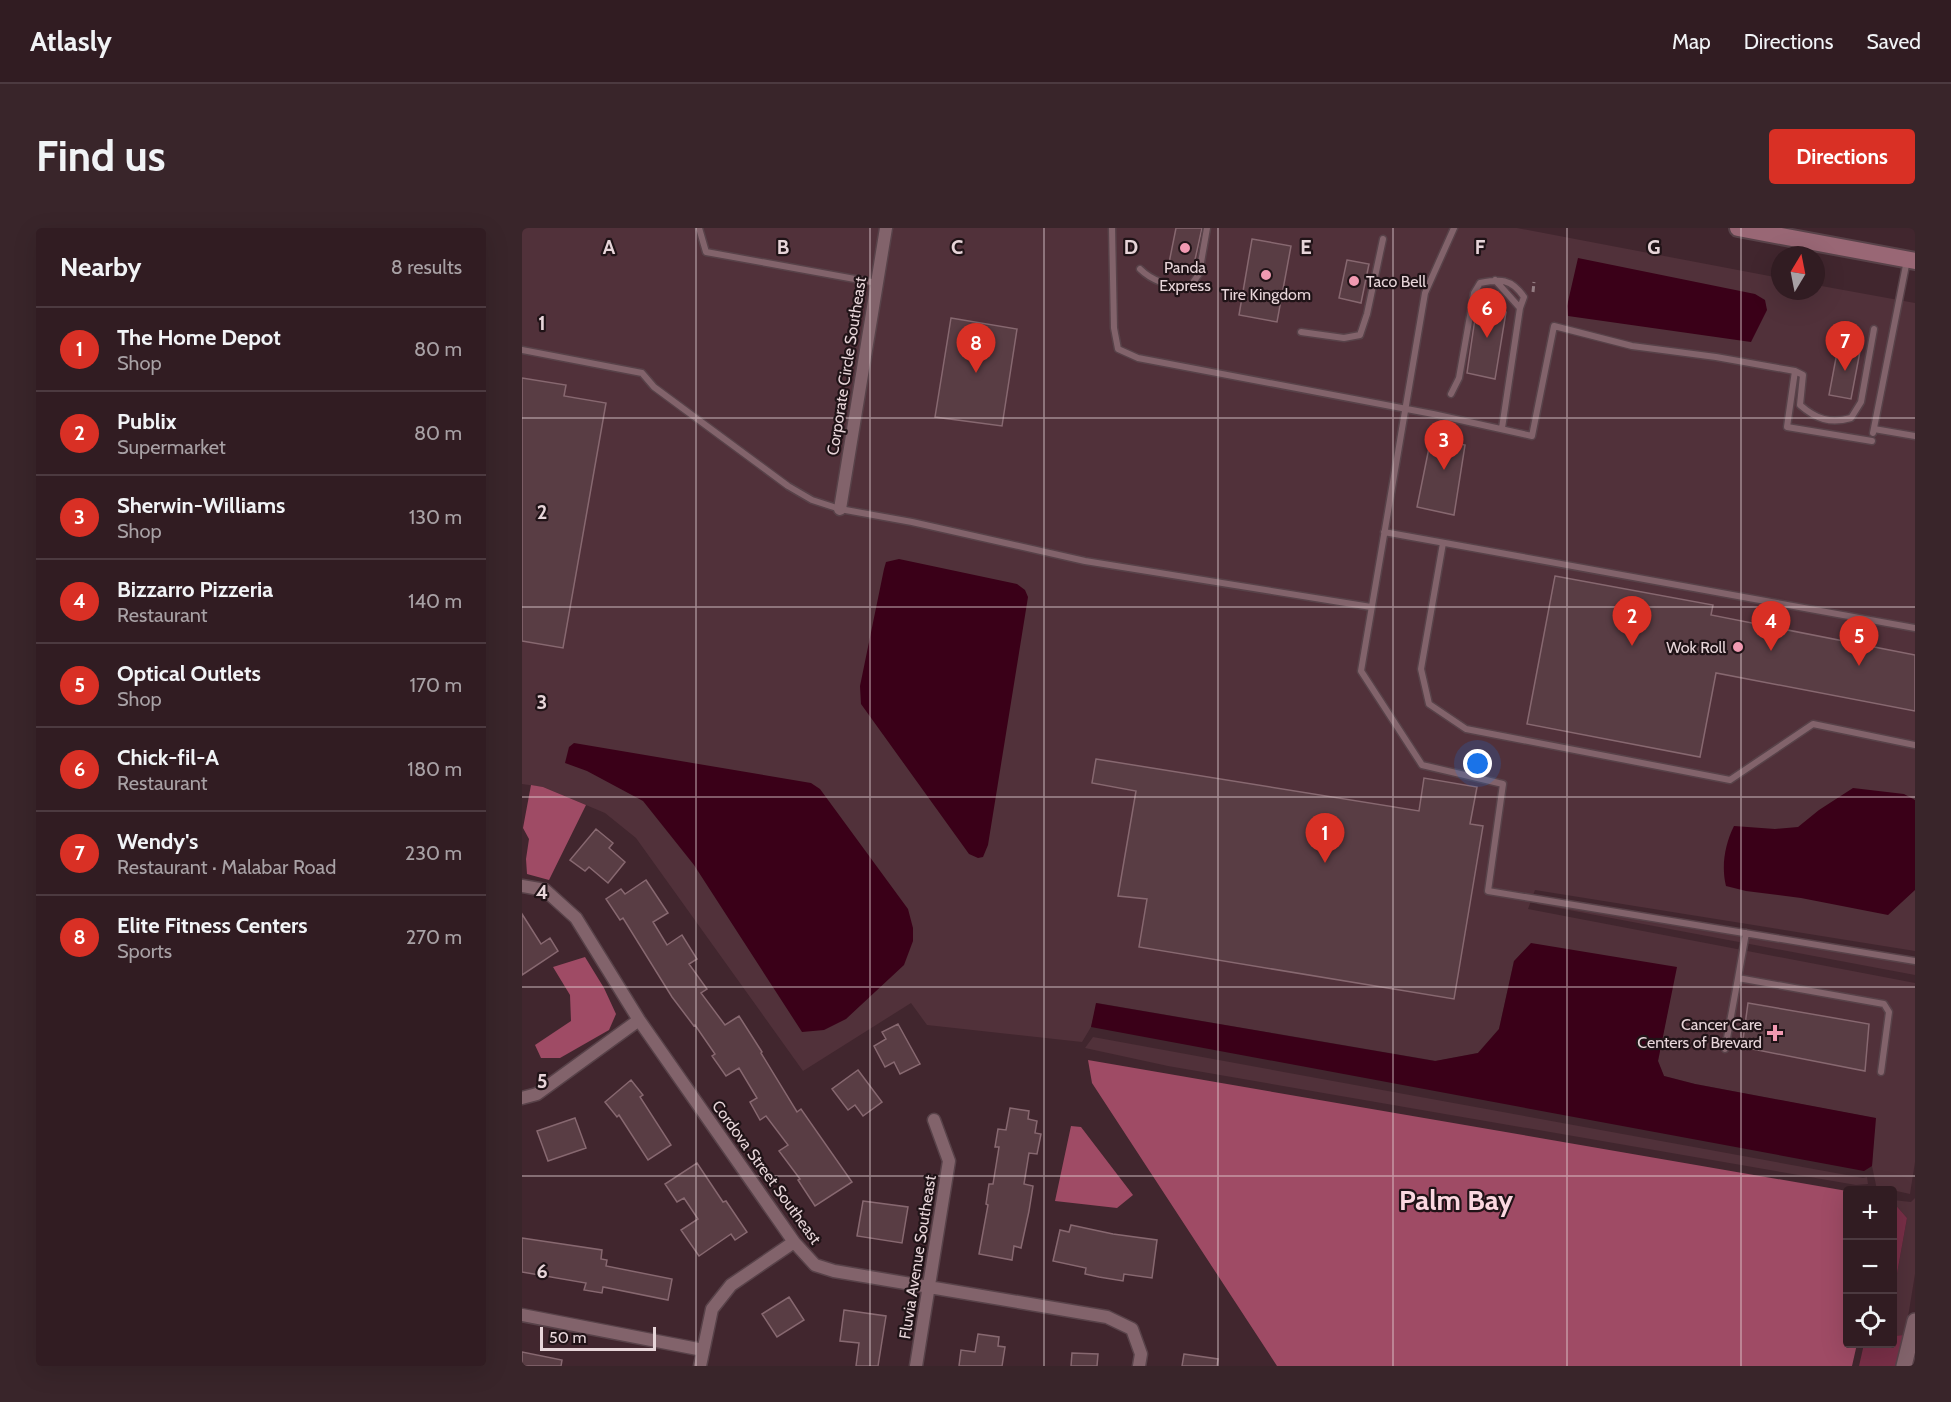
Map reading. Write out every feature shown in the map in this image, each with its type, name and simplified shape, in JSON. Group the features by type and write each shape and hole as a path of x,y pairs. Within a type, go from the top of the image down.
{"main road":[{"path":"1738,228 1790,233 1911,260"}],"street":[{"name":"Corporate Circle Southeast","path":"840,509 886,228"},
{"name":"Cordova Street Southeast","path":"522,886 545,890 576,918 639,1020 794,1242 814,1265 834,1271 929,1285 1107,1317 1132,1329 1140,1360"},
{"path":"522,1098 537,1094 639,1020"},
{"name":"Fluvia Avenue Southeast","path":"916,1366 950,1161 933,1120"},
{"path":"700,1366 712,1309 731,1284 794,1242"},
{"path":"522,1315 703,1350"},
{"path":"1905,1366 1915,1321"}],"lane":[{"path":"699,228 706,252 877,283"},
{"path":"1112,228 1113,328 1118,349 1138,358 1405,408 1532,436 1554,326 1636,346 1795,371 1803,375 1800,405 1813,416 1838,422 1851,418 1861,402 1874,329"},
{"path":"1140,269 1149,278 1164,284 1189,288 1199,274 1207,228"},
{"path":"1454,228 1425,293 1361,671 1422,765 1503,784 1488,891 1915,961"},
{"path":"1301,332 1344,338 1360,335 1367,314 1383,239"},
{"path":"1911,260 1874,431 1915,436"},
{"path":"1495,280 1520,308"},
{"path":"1451,394 1459,378 1474,293 1480,283 1500,280 1517,287 1524,297 1520,308 1502,428"},
{"path":"522,350 642,373 654,387 788,486 812,500 840,509 912,522 1085,561 1371,607"},
{"path":"1795,371 1787,427 1872,441"},
{"path":"1384,532 1915,628"},
{"path":"1443,543 1421,669 1429,704 1466,729 1730,780 1813,724 1915,745"},
{"path":"1725,1049 1746,933"},
{"path":"1738,978 1884,1005 1889,1012 1881,1072"}],"shaded area":[{"path":"522,228 1517,228 1771,276 1771,300 1825,300 1825,287 1915,303 1915,951 1535,890 1528,909 1915,983 1915,1162 1910,1194 1897,1191 1897,1186 1876,1186 1872,1166 1875,1118 1664,1076 1658,1061 1676,967 1514,961 1499,1029 1478,1053 1436,1061 1097,1003 1091,1027 1082,1042 927,1025 911,1003 803,1071 636,838 605,813 543,787 522,784"},
{"path":"1578,258 1755,294 1765,300 1767,310 1751,342 1568,316 1567,306"},
{"path":"899,559 1017,584 1025,590 1028,597 988,845 983,857 978,858 969,854 861,704 860,686 884,569 886,562"},
{"path":"574,743 811,783 820,789 908,909 913,928 913,941 904,965 846,1019 824,1030 802,1032 694,865 643,801 587,771 565,763 569,747"},
{"path":"531,785 543,787 586,805 549,880 527,874 526,859 529,839 523,828"},
{"path":"1853,788 1904,794 1915,800 1915,890 1888,915 1726,886 1725,855 1734,826 1775,829 1798,827"},
{"path":"1539,899 1915,959 1915,975 1537,904"},
{"path":"1531,943 1677,967 1658,1061 1664,1076 1695,1084 1876,1118 1872,1166 1864,1171 1091,1027 1096,1003 1435,1061 1478,1053 1499,1029 1514,961"},
{"path":"585,957 604,988 616,1014 609,1030 560,1058 541,1058 535,1045 571,1021 570,995 553,967"},
{"path":"1093,1037 1867,1177 1868,1184 1856,1185 1168,1066 1085,1048"},
{"path":"1088,1060 1843,1190 1843,1348 1856,1348 1852,1366 1277,1366 1092,1083"},
{"path":"1071,1126 1081,1127 1133,1195 1117,1208 1055,1201"},
{"path":"1915,1198 1915,1274 1904,1335 1897,1336 1897,1274 1907,1218 1897,1207 1897,1200 1911,1202"},
{"path":"1897,1207 1907,1218 1897,1274"},
{"path":"1904,1335 1896,1366 1859,1366 1863,1348 1897,1348 1897,1336"}],"building":[{"name":"Panda Express","path":"1176,228 1202,228 1192,273 1168,268"},
{"path":"1252,239 1291,246 1277,322 1239,315"},
{"name":"Taco Bell","path":"1347,260 1369,264 1361,303 1339,298"},
{"path":"1478,298 1495,303 1506,312 1495,379 1467,373"},
{"path":"951,318 1017,329 1002,426 935,417"},
{"path":"1839,342 1861,346 1851,399 1829,395"},
{"path":"522,378 566,385 564,396 606,403 563,648 522,641"},
{"path":"1431,438 1465,445 1454,515 1417,507"},
{"path":"1555,576 1713,605 1711,615 1915,655 1915,711 1716,673 1700,757 1527,724"},
{"path":"1096,759 1419,811 1424,778 1477,787 1470,824 1483,826 1454,999 1139,947 1147,899 1118,896 1136,791 1092,783"},
{"path":"596,829 613,843 609,848 625,862 608,883 589,867 585,871 570,860"},
{"path":"646,880 668,913 653,922 667,945 682,935 697,959 689,964 707,989 701,993 725,1025 739,1016 797,1112 801,1109 852,1182 815,1206 798,1180 800,1179 779,1151 788,1145 766,1116 760,1120 750,1102 757,1098 739,1068 726,1076 712,1056 715,1054 672,997 623,918 620,920 606,899 621,889 625,894"},
{"path":"522,914 541,944 550,938 558,951 522,975"},
{"path":"1748,1003 1869,1024 1865,1071 1742,1047"},
{"path":"898,1024 920,1064 900,1074 894,1062 885,1067 874,1046 886,1039 882,1032"},
{"path":"858,1070 882,1102 863,1116 855,1105 848,1110 832,1089"},
{"path":"631,1080 643,1095 640,1097 671,1145 648,1160 619,1115 617,1117 605,1102"},
{"path":"1010,1108 1029,1111 1028,1119 1037,1121 1035,1133 1041,1134 1037,1154 1029,1153 1024,1184 1033,1186 1021,1248 1014,1246 1012,1260 979,1254 988,1205 986,1204 989,1184 993,1184 999,1147 995,1147 998,1129 1006,1130"},
{"path":"575,1118 586,1148 548,1161 537,1131"},
{"path":"697,1163 723,1202 726,1201 747,1232 735,1240 731,1234 699,1256 681,1230 698,1219 684,1198 677,1202 665,1184"},
{"path":"863,1201 908,1207 902,1243 857,1236"},
{"path":"1071,1225 1157,1240 1152,1278 1124,1274 1123,1281 1099,1277 1085,1274 1086,1268 1053,1261 1060,1230 1069,1232"},
{"path":"522,1238 602,1250 601,1259 607,1260 606,1266 672,1279 668,1300 603,1287 602,1293 584,1290 586,1283 522,1272"},
{"path":"789,1297 804,1320 777,1337 762,1314"},
{"path":"844,1310 886,1316 878,1366 856,1366 859,1343 840,1341"},
{"path":"978,1334 999,1337 998,1346 1005,1347 1002,1366 959,1366 961,1350 975,1352"},
{"path":"522,1352 562,1360 561,1366 522,1366"},
{"path":"1072,1353 1098,1354 1097,1366 1071,1366"},
{"path":"1184,1354 1218,1359 1217,1366 1182,1366"}],"place":[{"name":"Panda Express","path":"1185,248"},
{"name":"Tire Kingdom","path":"1266,275"},
{"name":"Taco Bell","path":"1354,281"},
{"name":"Chick-fil-A","path":"1487,338"},
{"name":"Wendy's","path":"1845,371"},
{"name":"Elite Fitness Centers","path":"976,373"},
{"name":"Sherwin-Williams","path":"1444,470"},
{"name":"Publix","path":"1632,646"},
{"name":"Wok Roll","path":"1738,647"},
{"name":"Bizzarro Pizzeria","path":"1771,651"},
{"name":"Optical Outlets","path":"1859,666"},
{"name":"The Home Depot","path":"1325,863"},
{"name":"Cancer Care Centers of Brevard","path":"1775,1033"}],"district":[{"name":"Palm Bay","path":"1456,1200"}]}
